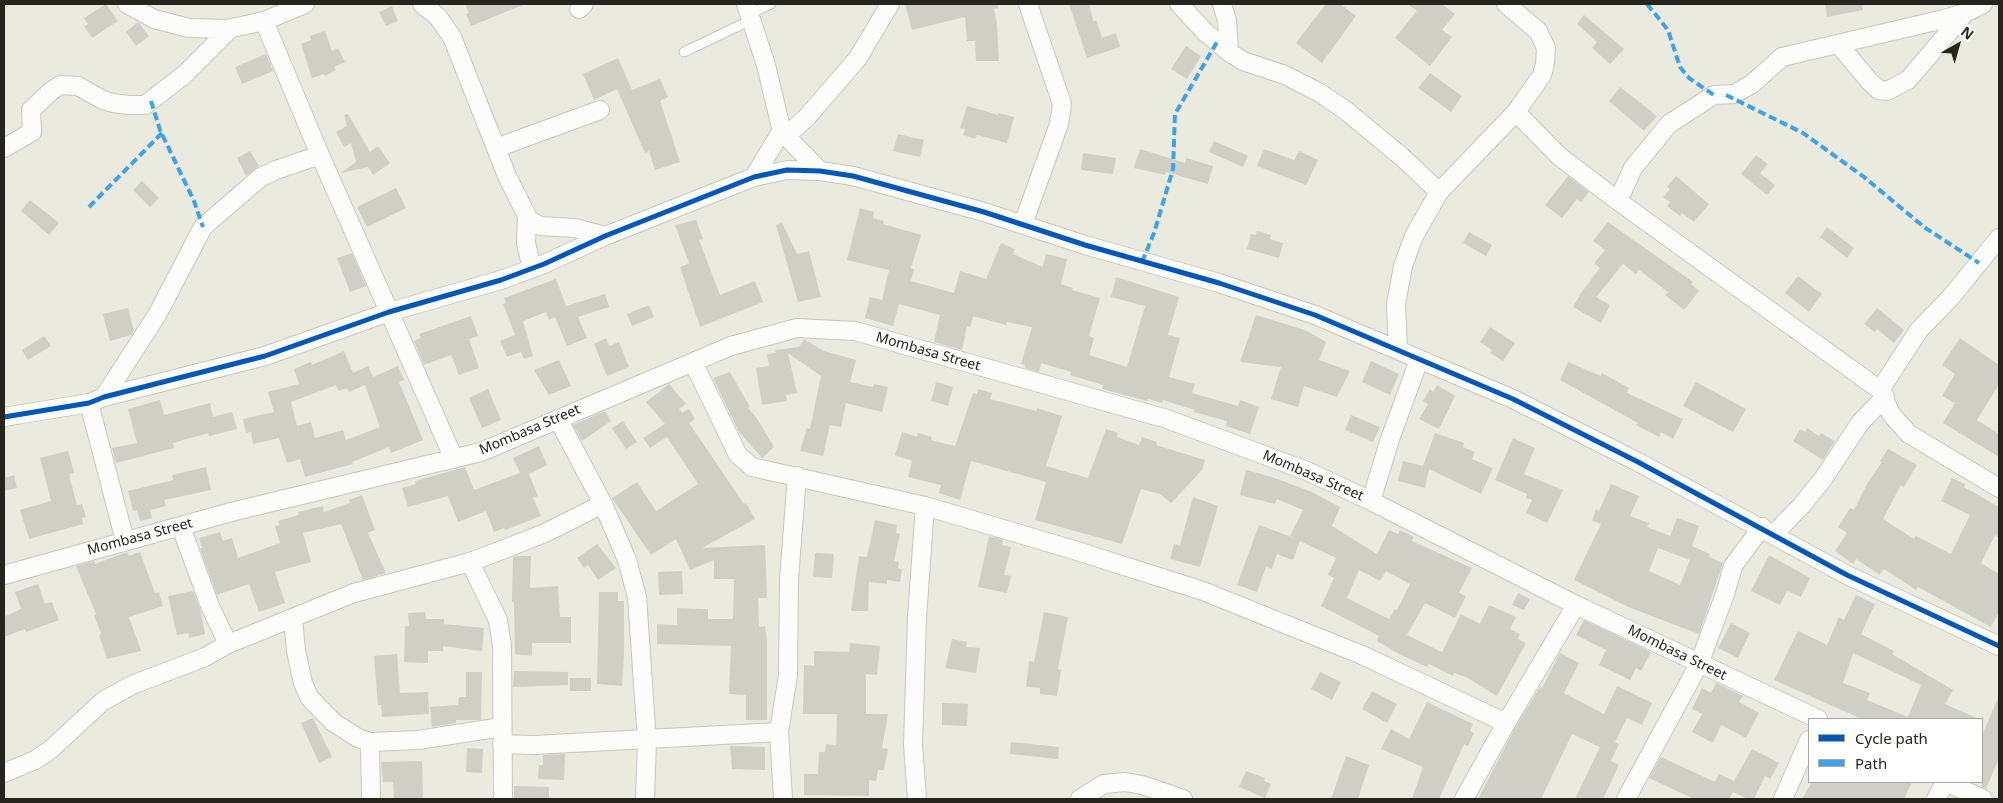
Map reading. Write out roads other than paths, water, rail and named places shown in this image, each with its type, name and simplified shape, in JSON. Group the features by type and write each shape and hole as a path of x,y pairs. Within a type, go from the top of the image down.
{"street":[{"path":"127,4 154,19 188,28 230,29 264,21 305,4"},
{"path":"422,4 438,17 452,37 507,176 531,222 540,226 575,228 605,236"},
{"path":"754,177 773,142 782,132 792,130 802,122 832,90 867,45 890,4"},
{"path":"1023,224 1059,124 1062,104 1056,80 1034,25 1028,4"},
{"path":"1180,4 1205,32 1243,61 1285,75 1320,93 1366,127 1439,192"},
{"path":"1222,4 1227,22 1229,52"},
{"path":"1398,349 1396,304 1403,266 1414,236 1439,192 1516,112 1542,75 1546,48 1538,31 1506,4"},
{"path":"1618,201 1633,168 1669,124 1714,96 1734,94 1752,84 1782,57 1839,45 1965,13 1982,4"},
{"path":"749,12 766,65 782,132 820,171"},
{"path":"1839,45 1870,82 1879,90 1887,91 1908,80 1965,13"},
{"path":"264,21 320,155 454,459"},
{"path":"4,148 32,132 31,110 60,85 78,86 103,100 128,106 145,105 184,75 230,29"},
{"path":"496,148 600,110"},
{"path":"1516,112 1559,156 1882,394 1890,414 1909,434 1999,488"},
{"path":"125,541 96,400 157,315 203,227 261,177 320,155"},
{"path":"4,418 96,400 265,356 389,312 501,280 532,269 605,236 754,177 786,170 820,171 853,176 1023,224 1085,245 1219,283 1315,315 1513,399 1768,531 1847,575 1999,646"},
{"path":"527,216 526,243 532,269"},
{"path":"1626,799 1699,664 1725,594 1733,566 1768,531 1802,505 1882,394 1919,330 1951,297 1998,242"},
{"name":"Mombasa Street","path":"4,575 235,511 482,452 731,346 797,328 855,331 1167,419 1307,471 1371,500 1576,605 1816,718"},
{"path":"1371,500 1390,438 1419,360"},
{"path":"693,362 738,455 752,467 925,506 1203,591 1362,655 1506,723"},
{"path":"558,419 603,504 627,560 638,597 647,741 645,799"},
{"path":"783,799 779,732 788,676 790,579 797,476"},
{"path":"4,773 35,760 50,750 86,715 118,692 175,667 205,657 228,644 354,593 470,562 545,533 603,504"},
{"path":"917,799 913,752 917,617 925,506"},
{"path":"181,526 210,606 228,644"},
{"path":"470,562 498,620 502,646 502,799"},
{"path":"1464,799 1506,723 1576,605"},
{"path":"293,618 296,651 303,683 309,697 333,722 358,738 370,742 502,735 534,745 647,741 779,732"},
{"path":"370,742 371,799"},
{"path":"1783,799 1808,742"},
{"path":"1080,799 1104,784 1125,782 1142,785 1183,799"},
{"path":"1936,799 1944,783"},
{"path":"1947,783 1983,799"}],"lane":[{"path":"684,52 749,12 771,4"}]}
